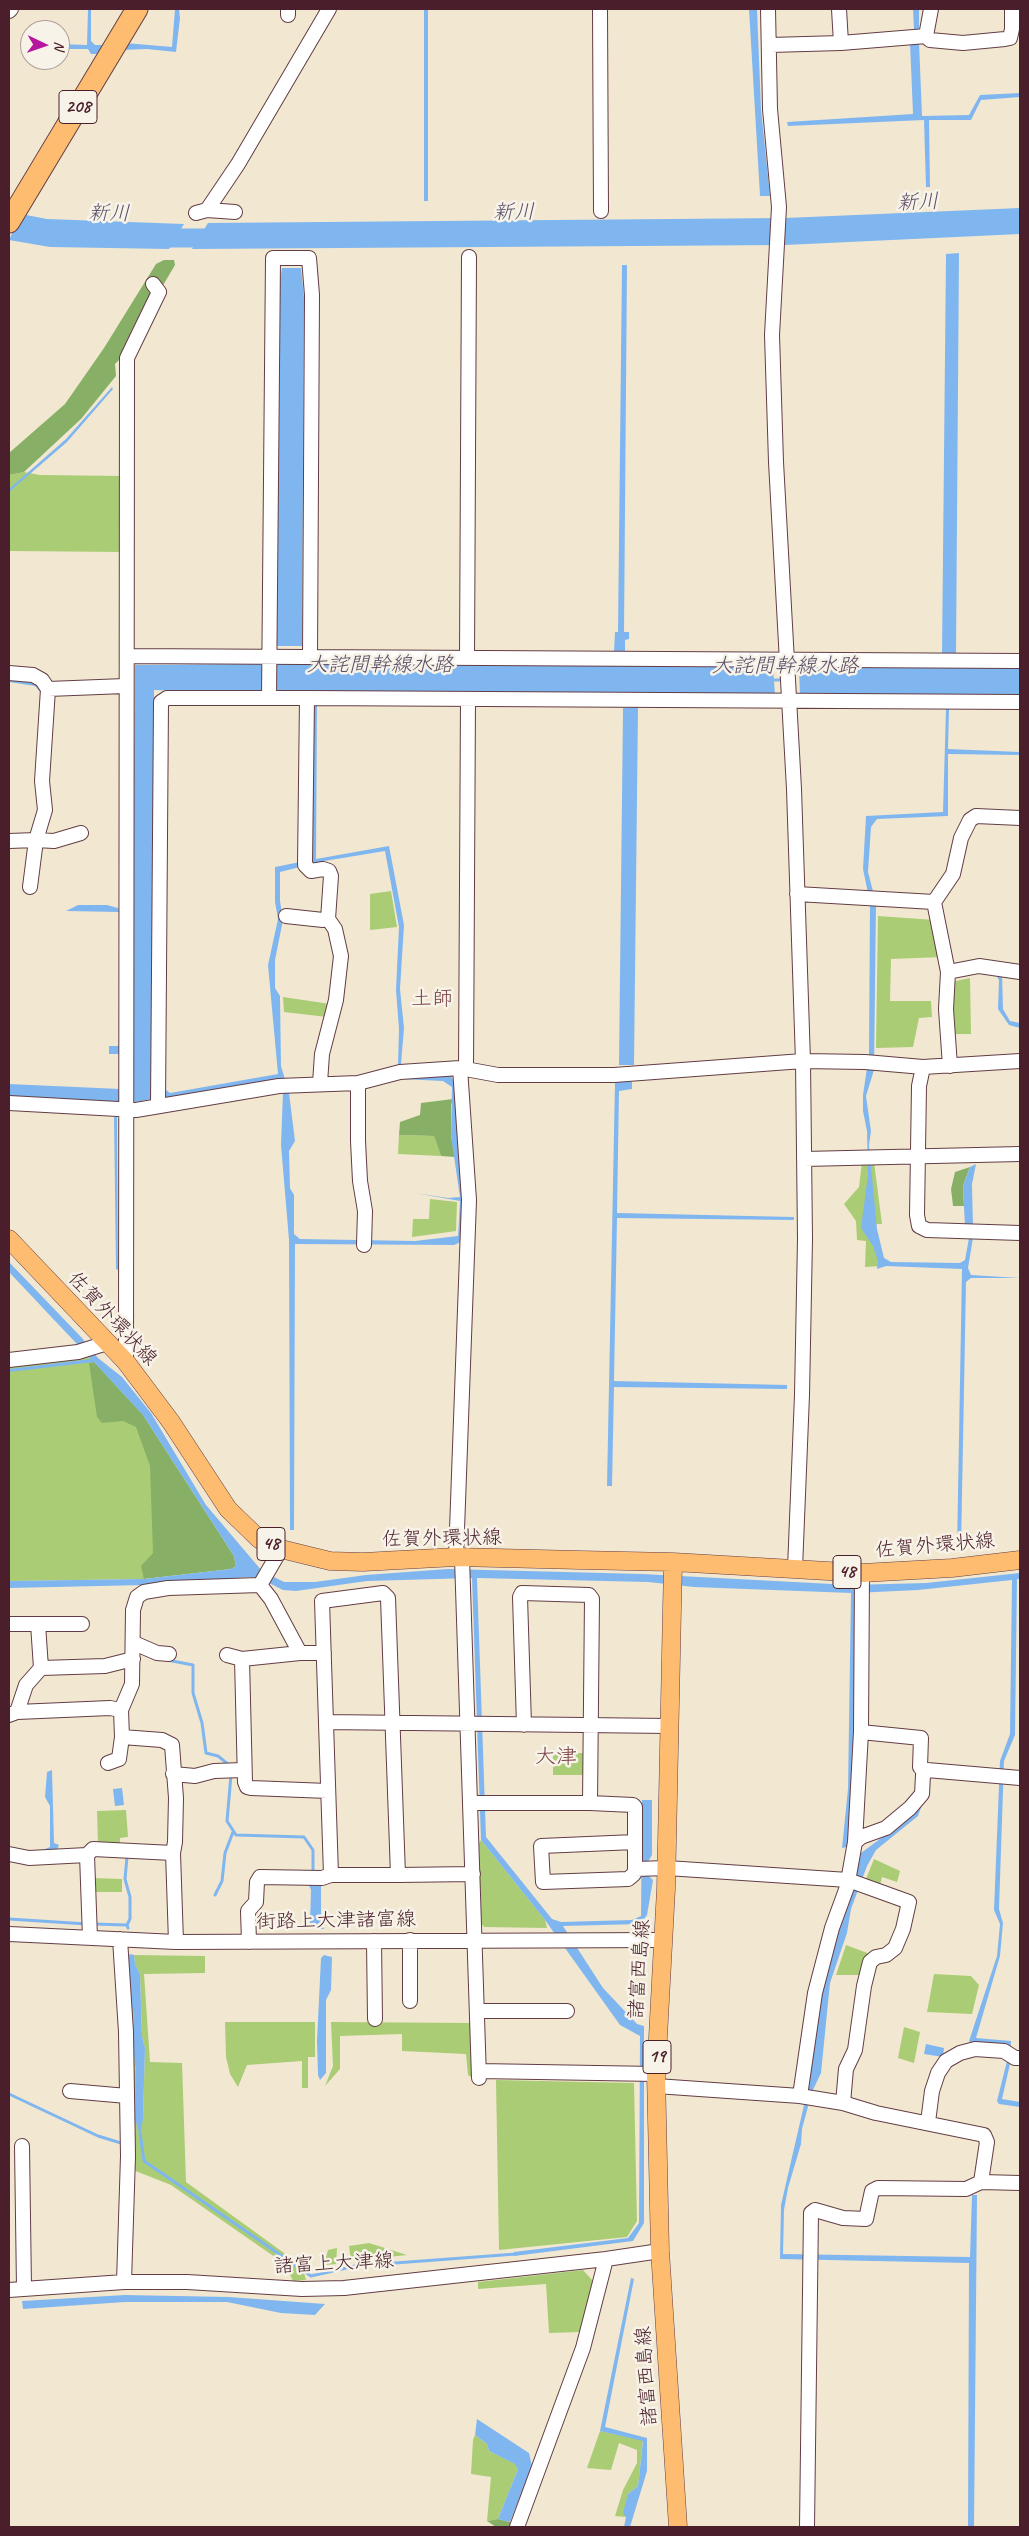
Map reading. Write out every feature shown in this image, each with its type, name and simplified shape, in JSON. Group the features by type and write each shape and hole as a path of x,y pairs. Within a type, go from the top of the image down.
{"highway":[{"name":"208","path":"14,213 137,9"}],"main road":[{"name":"佐賀外環状線","path":"9,1239 101,1346 126,1362 171,1422 228,1509 260,1539 281,1549 330,1561 460,1560 673,1574 795,1569 862,1584 952,1568 1020,1560"},
{"name":"諸富西島線","path":"673,1574 669,1726 659,1868 663,1940 648,2077 678,2527"}],"street":[{"path":"235,212 202,212 238,164 329,9"},
{"path":"600,9 601,211"},
{"path":"768,9 770,109 779,207 772,335 776,462 794,789 803,1061 802,1386 795,1569"},
{"path":"839,9 841,43"},
{"path":"926,36 931,9"},
{"path":"770,45 841,43 926,36 930,40 963,43 1010,38 1012,9"},
{"path":"467,657 469,257"},
{"path":"269,698 273,258 309,258 312,295 297,656"},
{"path":"126,1362 125,686 127,358 158,292 153,284"},
{"path":"126,656 467,657 787,681 1020,702"},
{"path":"158,1106 161,702 167,698 468,699 787,681 1020,661"},
{"path":"9,673 33,676 42,680 48,689 42,781 45,810 36,840 30,887"},
{"path":"48,689 125,686"},
{"path":"307,698 305,865 311,871 323,868 329,871 331,876 328,919 338,936 341,956 336,1000 322,1054 320,1083"},
{"path":"468,699 463,1068 469,1200 460,1560 476,1725 479,1803 473,1874 479,2074 648,2077 843,2103 876,2113 928,2122 984,2135 987,2142 981,2182"},
{"path":"950,1066 946,1009 948,972 934,902 953,874 961,838 970,820 976,816 1020,818"},
{"path":"9,841 54,841 81,833"},
{"path":"798,894 934,902"},
{"path":"286,916 328,919"},
{"path":"948,972 979,966 1020,972"},
{"path":"9,1103 126,1110 283,1086 320,1083 358,1083 400,1072 463,1068 498,1075 614,1075 803,1061 923,1067 1020,1062"},
{"path":"923,1067 919,1086 917,1216 919,1226 927,1230 1020,1233"},
{"path":"358,1083 358,1141 360,1181 365,1210 365,1242"},
{"path":"804,1160 1020,1154"},
{"path":"9,1360 78,1352 101,1346"},
{"path":"260,1585 281,1549"},
{"path":"108,1762 119,1758 122,1737 121,1710 132,1684 133,1610 138,1597 144,1592 168,1588 238,1584 260,1585 271,1599 300,1653"},
{"path":"806,2097 815,1992 832,1928 848,1887 854,1882 861,1732 862,1584"},
{"path":"524,1725 520,1597 525,1591 585,1593 590,1595 592,1599 590,1803"},
{"path":"332,1875 322,1600 383,1593 388,1598 398,1875"},
{"path":"9,1624 82,1624"},
{"path":"38,1624 41,1668 26,1685 13,1714 110,1708 121,1710"},
{"path":"134,1644 157,1653 169,1654"},
{"path":"227,1656 242,1659 300,1653 324,1653"},
{"path":"41,1668 105,1666 133,1659"},
{"path":"242,1659 244,1770 247,1787 328,1791"},
{"path":"326,1722 669,1726"},
{"path":"855,1842 861,1837 886,1828 910,1808 922,1794 925,1773 920,1767 921,1738 861,1732"},
{"path":"122,1737 162,1740 172,1746 176,1798 175,1842 172,1853 176,1942"},
{"path":"173,1774 195,1776 214,1771 244,1770"},
{"path":"925,1773 927,1770 1001,1778 1020,1778"},
{"path":"479,1803 633,1805 635,1842 635,1869 628,1879 543,1882 541,1846 635,1842"},
{"path":"9,1854 30,1858 87,1854 93,1849 172,1853"},
{"path":"87,1854 89,1928"},
{"path":"635,1869 659,1868 854,1882 909,1902 903,1929 895,1948 886,1955 876,1957 870,1962 864,1986 855,2050 846,2069 843,2103"},
{"path":"249,1942 248,1911 256,1902 257,1882 260,1877 322,1878 332,1875 473,1874"},
{"name":"街路上大津諸富線","path":"9,1934 89,1928 120,1939 176,1942 663,1940"},
{"path":"120,1939 128,2156 124,2282"},
{"path":"410,1940 410,2001"},
{"path":"374,1941 375,2019"},
{"path":"478,2011 567,2011"},
{"path":"928,2122 932,2091 938,2073 946,2061 975,2049 1012,2055"},
{"path":"70,2091 127,2096"},
{"path":"22,2146 24,2288"},
{"path":"807,2527 811,2213 814,2210 861,2221 866,2219 868,2214 872,2191 878,2188 966,2189 981,2182 1020,2183"},
{"name":"諸富上大津線","path":"9,2290 124,2282 187,2282 302,2289 344,2288 606,2259 660,2251"},
{"path":"517,2527 583,2348 606,2259"}],"green space":[{"path":"164,260 174,260 175,265 162,287 151,292 151,299 120,359 115,364 116,376 81,419 24,472 9,475 9,453 65,404 104,348 156,264"},
{"path":"24,472 40,475 124,476 123,552 9,551 9,475"},
{"path":"391,891 397,927 370,930 370,894"},
{"path":"878,916 935,920 942,957 891,959 890,1001 931,1001 932,1017 919,1018 913,1047 876,1048"},
{"path":"970,978 971,1034 950,1034 951,982"},
{"path":"283,997 330,1004 327,1017 284,1012"},
{"path":"453,1099 451,1105 451,1136 455,1157 441,1156 434,1136 399,1135 400,1122 420,1115 421,1103"},
{"path":"399,1135 434,1136 441,1156 398,1154"},
{"path":"862,1162 874,1162 882,1224 874,1224 881,1266 865,1267 866,1241 857,1240 856,1221 844,1204 859,1187"},
{"path":"970,1167 963,1186 964,1206 953,1206 951,1189 955,1172"},
{"path":"430,1199 457,1202 456,1231 412,1237 413,1219 429,1219"},
{"path":"90,1357 143,1415 199,1504 144,1579 9,1581 9,1367"},
{"path":"94,1362 143,1415 234,1556 236,1566 231,1569 144,1579 141,1566 153,1553 150,1466 136,1427 123,1421 102,1423 97,1417 89,1363"},
{"path":"553,1753 585,1753 585,1775 553,1775"},
{"path":"126,1810 128,1837 120,1838 120,1848 98,1846 97,1811"},
{"path":"481,1840 545,1920 547,1928 484,1927 481,1923 479,1843"},
{"path":"874,1859 900,1871 897,1882 882,1877 880,1885 866,1879"},
{"path":"92,1878 122,1879 122,1892 92,1892"},
{"path":"846,1945 870,1954 861,1975 836,1975"},
{"path":"134,1955 205,1956 205,1973 144,1974 150,2062 182,2063 186,2182 302,2266 306,2280 293,2281 285,2264 171,2185 133,2170 126,1959 128,1957 134,2018 133,2050 143,2119 145,2048 142,2036 140,1974 135,1964"},
{"path":"934,1974 971,1976 979,1985 972,2014 927,2012"},
{"path":"225,2022 315,2022 315,2057 308,2057 308,2088 302,2088 302,2061 247,2065 238,2087 230,2074 226,2057"},
{"path":"331,2022 474,2023 474,2079 468,2075 466,2054 402,2051 402,2034 340,2036 340,2069 325,2086 333,2066"},
{"path":"904,2027 920,2032 914,2063 898,2058"},
{"path":"496,2080 634,2083 637,2221 627,2237 499,2250"},
{"path":"369,2243 407,2255 351,2261 349,2246"},
{"path":"337,2248 336,2264 324,2265 328,2250"},
{"path":"583,2270 593,2281 580,2332 549,2333 546,2284 478,2289 478,2282"},
{"path":"600,2431 643,2440 638,2486 628,2494 626,2517 615,2516 623,2490 637,2463 637,2450 619,2443 611,2470 587,2468"},
{"path":"475,2435 487,2444 489,2451 516,2464 518,2469 498,2519 487,2521 491,2477 471,2474"},
{"path":"498,2519 510,2522 511,2527 496,2527 487,2521"}],"water":[{"path":"88,9 91,9 91,41 95,45 103,45 98,54 91,54 88,49 70,49 70,44 87,45"},
{"path":"175,9 179,9 180,18 176,52 147,49 120,50 125,43 172,47"},
{"path":"424,9 428,9 428,201 424,201"},
{"path":"749,9 757,9 761,109 770,196 760,196"},
{"path":"913,9 919,9 919,30 914,30"},
{"path":"919,42 922,116 969,115 980,95 1020,93 1020,97 981,100 971,120 929,120 930,187 926,187 924,120 788,126 787,122 913,114 910,43"},
{"path":"1020,208 1020,234 785,245 192,249 208,223 785,218"},
{"path":"21,214 47,219 184,224 169,249 50,247 9,240"},
{"path":"959,253 956,654 942,654 946,254"},
{"path":"622,265 627,265 624,632 629,632 629,639 625,640 625,651 614,651 615,632 618,632"},
{"path":"282,268 301,268 304,298 302,646 274,646 278,295"},
{"path":"112,387 113,389 67,442 9,492 9,489 66,439"},
{"path":"263,664 263,691 259,693 154,690 152,1099 135,1102 132,1100 131,1054 109,1054 109,1046 131,1046 135,665"},
{"path":"274,664 773,667 775,695 274,693"},
{"path":"799,667 1020,668 1020,696 800,695"},
{"path":"9,678 32,682 43,692 41,734 40,692 35,686 9,682"},
{"path":"313,703 317,704 316,859 389,846 404,925 400,989 404,1028 401,1064 398,1065 399,1029 396,990 399,927 385,851 312,863"},
{"path":"638,707 634,1065 619,1065 623,708"},
{"path":"946,709 949,709 948,749 1020,752 1020,755 948,754 948,816 877,819 871,827 868,872 876,903 874,1070 866,1096 871,1131 869,1145 877,1229 884,1258 891,1262 960,1263 965,1260 969,1238 973,1238 968,1268 971,1275 1020,1278 971,1278 966,1282 961,1548 957,1550 962,1269 886,1266 877,1269 878,1261 873,1246 861,1228 868,1175 867,1131 863,1111 863,1095 869,1054 870,903 863,869 866,816 943,812"},
{"path":"300,862 300,867 280,872 280,901 283,920 275,960 275,988 280,996 281,1066 289,1093 295,1141 289,1151 290,1188 294,1195 294,1234 300,1239 415,1241 458,1236 460,1201 415,1193 448,1198 460,1197 451,1136 452,1087 443,1081 400,1079 450,1075 456,1084 463,1203 463,1241 454,1245 295,1244 294,1530 290,1530 289,1240 281,1145 283,1092 279,1079 167,1098 163,1093 166,1090 170,1093 278,1074 268,965 278,919 275,902 275,867"},
{"path":"78,905 107,905 118,908 119,912 66,911"},
{"path":"982,970 1002,973 1003,1009 1010,1021 1020,1023 1020,1028 1009,1025 998,1009 999,980 996,975 981,972 952,979 952,976"},
{"path":"615,1082 632,1082 632,1089 619,1091 617,1213 794,1217 794,1220 617,1218 614,1381 787,1385 787,1389 614,1387 612,1486 607,1486"},
{"path":"9,1084 120,1089 119,1102 9,1098"},
{"path":"114,1117 117,1117 118,1270 116,1269"},
{"path":"976,1164 972,1184 973,1227 965,1227 963,1186 970,1167"},
{"path":"9,1262 82,1338 98,1358 122,1377 151,1413 206,1505 262,1571 284,1582 315,1582 366,1575 448,1569 642,1574 851,1585 926,1583 1020,1573 1020,1579 1017,1579 1015,1735 1004,1761 999,1909 1003,1923 1000,1956 976,2038 1011,2041 1010,2064 1002,2099 1020,2102 1020,2107 999,2104 997,2101 1007,2061 1006,2044 971,2043 969,2041 997,1956 1000,1924 994,1910 1000,1761 1010,1734 1012,1580 918,1590 855,1593 853,1788 847,1847 842,1848 848,1789 851,1593 694,1587 648,1582 477,1578 486,1837 552,1919 561,1922 632,1920 641,1916 642,1800 652,1800 652,1855 647,1863 647,1874 653,1880 647,1915 640,1924 563,1926 603,1988 637,2024 644,2026 644,2223 633,2241 514,2256 514,2252 628,2238 639,2223 640,2036 620,2025 545,1920 481,1840 472,1578 367,1581 296,1591 283,1590 259,1578 250,1577 145,1585 9,1588 9,1581 144,1579 231,1569 236,1566 234,1556 143,1415 94,1362 9,1372 9,1369 91,1359 9,1272"},
{"path":"52,1770 54,1843 59,1845 57,1850 40,1851 50,1847 50,1806 45,1797 47,1772"},
{"path":"122,1788 124,1805 115,1806 113,1789"},
{"path":"923,1802 918,1816 876,1850 867,1866 851,1909 847,1933 830,1983 821,2073 812,2092 802,2129 801,2144 788,2188 784,2210 783,2254 970,2257 972,2195 977,2195 974,2527 968,2527 969,2263 780,2259 781,2205 807,2092 817,2007 835,1930 854,1885 861,1853 915,1813"},
{"path":"308,1883 321,1884 321,1923 324,1929 315,1929 310,1924 311,1890"},
{"path":"130,1954 134,1955 135,1964 140,1974 142,2036 145,2048 143,2119 140,2135 135,2119 136,2071 133,2050 134,2018 128,1957"},
{"path":"324,1955 332,1957 331,1990 326,2000 326,2073 320,2080 318,2075 317,2041 321,1958"},
{"path":"926,2044 944,2048 943,2057 924,2054"},
{"path":"631,2278 634,2279 605,2427 647,2438 647,2471 630,2527 624,2527 626,2517 623,2513 628,2494 638,2486 643,2441 600,2431"},
{"path":"125,2295 229,2297 325,2304 315,2315 281,2313 227,2302 125,2302 23,2309 22,2301"},
{"path":"477,2419 529,2453 532,2466 510,2522 498,2519 518,2469 515,2464 489,2451 487,2444 475,2435"}],"waterway":[{"name":"新川","path":"152,238 224,238"},
{"name":"大詫間幹線水路","path":"771,680 785,680"},
{"path":"167,1660 193,1665 193,1693 202,1723 206,1753 218,1756 229,1765"},
{"path":"231,1775 227,1821 236,1835 304,1837 313,1850 313,1870"},
{"path":"215,1895 222,1881 225,1853 233,1832"},
{"path":"127,1857 125,1879 130,1897 130,1919 127,1925"},
{"path":"9,1919 87,1924"},
{"path":"93,1924 127,1925 128,1928"},
{"path":"9,2094 98,2136 121,2143"},
{"path":"140,2133 144,2161 311,2276 355,2266 516,2254"}],"district":[{"name":"土師","path":"432,999"},
{"name":"大津","path":"556,1757"}]}
